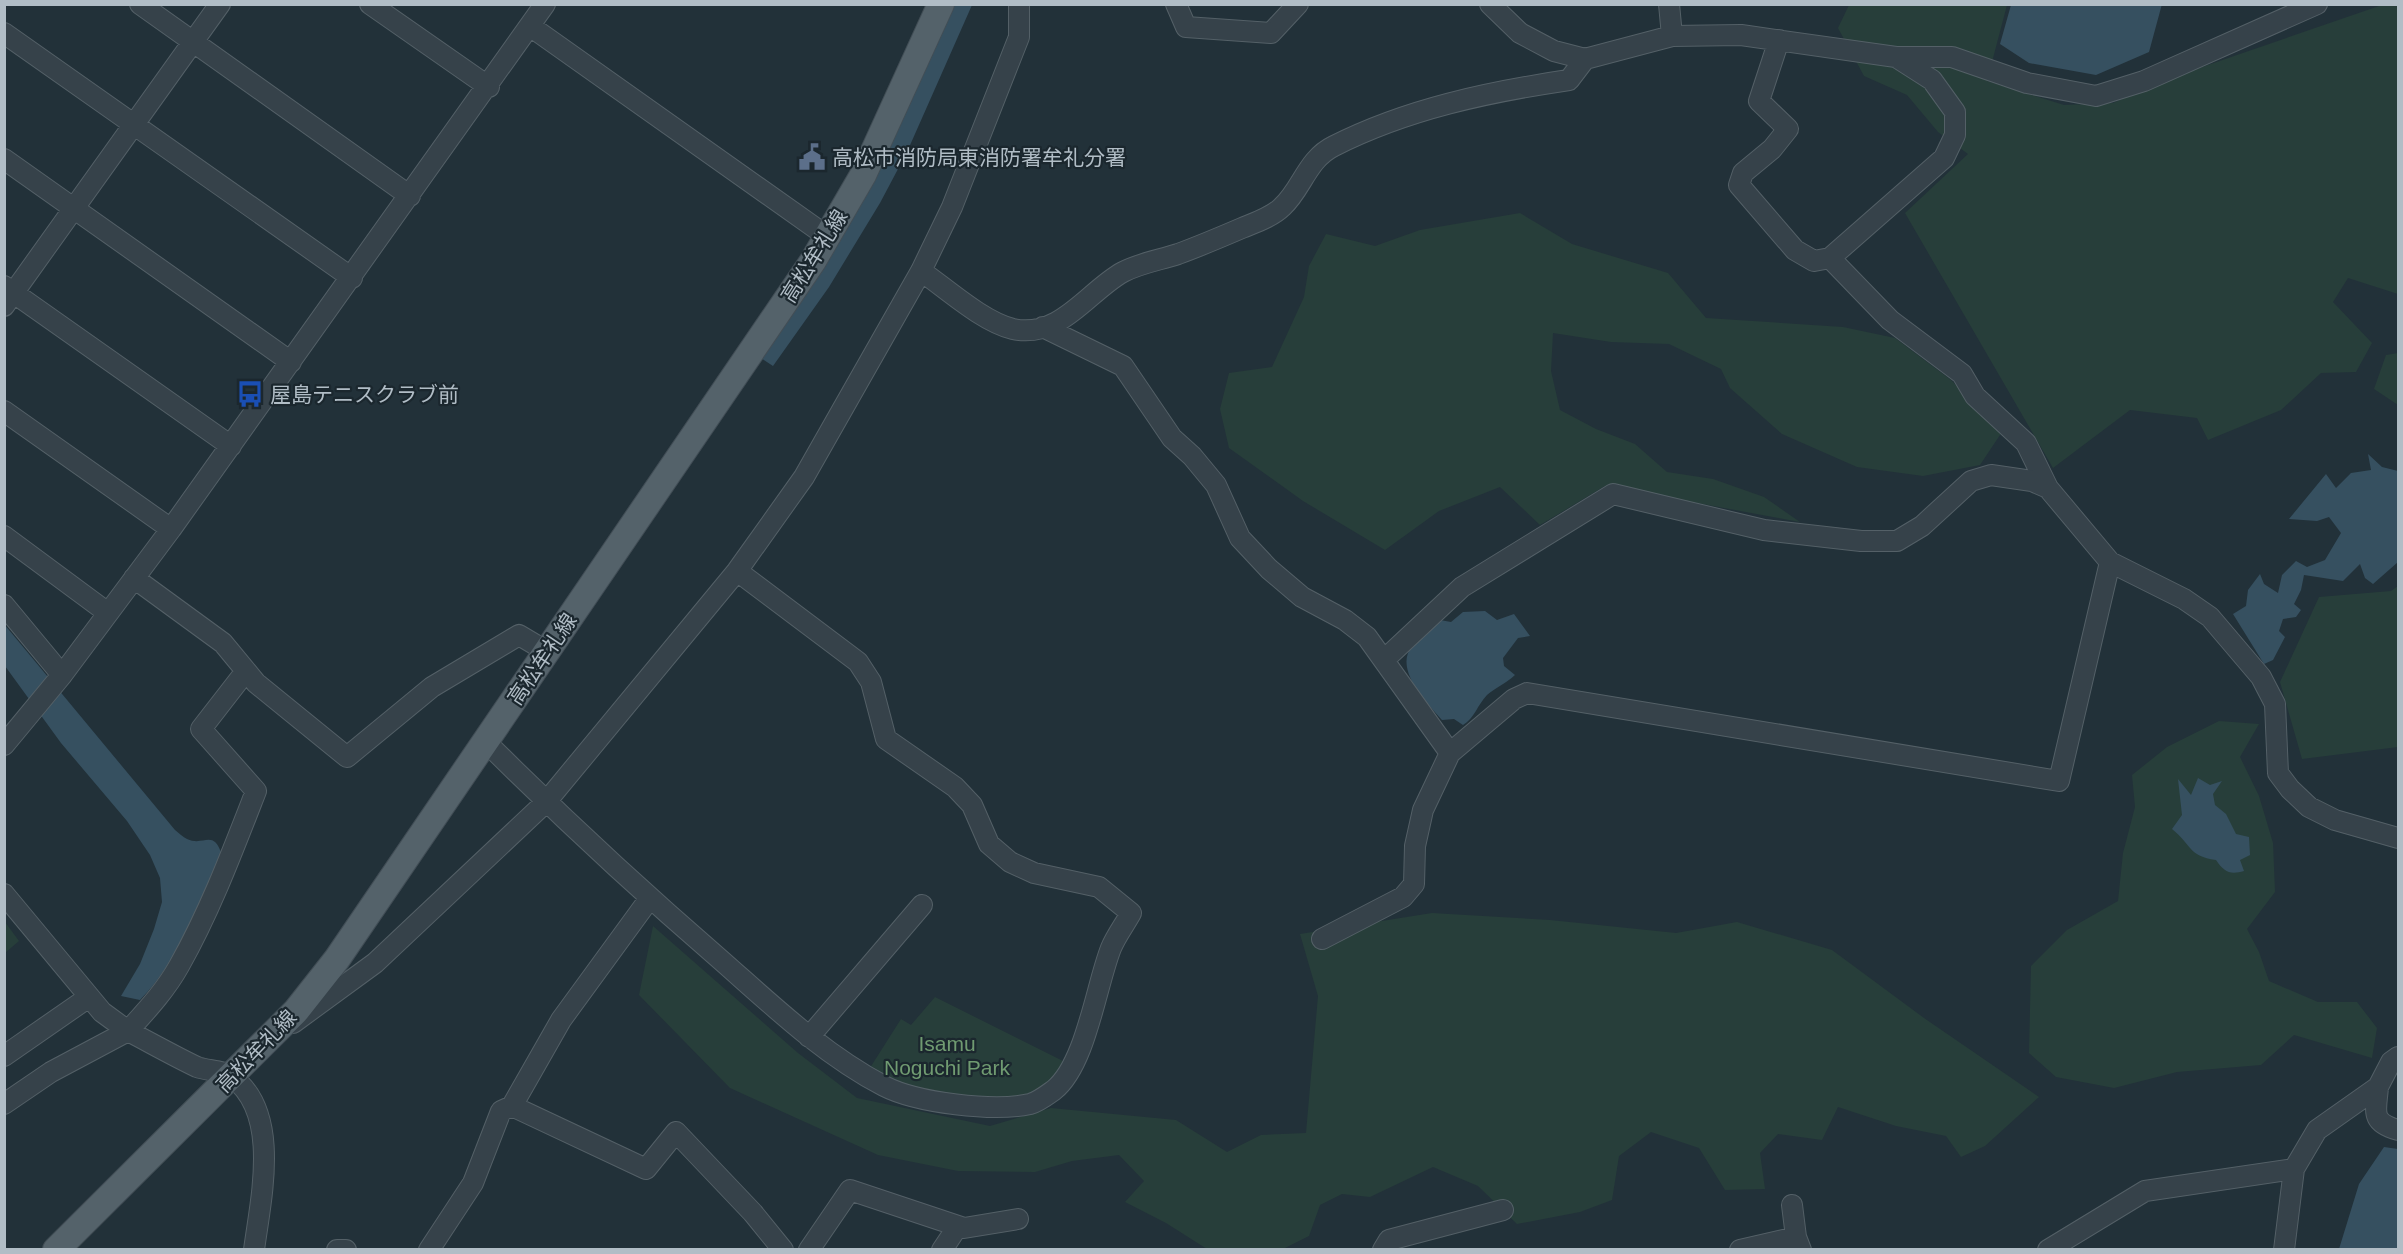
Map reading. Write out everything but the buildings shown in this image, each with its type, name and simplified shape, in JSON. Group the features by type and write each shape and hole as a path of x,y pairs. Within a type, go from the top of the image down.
{"main road":[{"name":"高松牟礼線","path":"56,1250 296,1011 337,959 828,237 863,175 941,4"}],"street":[{"path":"140,4 410,196"},
{"path":"220,4 74,208 8,295 231,446"},
{"path":"370,4 489,87"},
{"path":"4,745 60,679 171,529 489,87 545,4"},
{"path":"273,1034 304,1017 375,963 546,802 737,571 804,477 921,272 952,207 1019,37 1019,4"},
{"path":"1176,4 1186,27 1270,33 1298,4"},
{"path":"1490,4 1520,33 1554,51 1585,59 1672,36 1741,35 1896,57 1953,57 2027,83 2096,96 2144,81 2317,4"},
{"path":"1668,4 1672,36"},
{"path":"530,26 828,237"},
{"path":"4,33 352,278"},
{"path":"1779,40 1759,101 1788,129 1772,149 1743,173 1739,185 1795,250 1814,261 1830,258 1944,158 1955,135 1955,112 1932,80 1896,57"},
{"path":"921,272 993,320 1014,329 1043,327 1078,310 1121,273 1151,260 1178,254 1244,227 1282,207 1316,158 1332,147 1439,106 1502,90 1569,80 1585,59"},
{"path":"4,159 291,362"},
{"path":"1830,258 1890,320 1962,374 1975,396 2026,443 2048,488 2110,562 2184,599 2210,617 2261,677 2275,704 2278,773 2290,789 2309,807 2335,820 2398,838"},
{"path":"1043,327 1123,366 1172,438 1192,456 1216,485 1240,538 1302,597 1345,620 1367,637 1450,753"},
{"path":"4,411 171,529"},
{"path":"1385,660 1462,587 1613,494 1764,530 1861,541 1897,541 1922,526 1971,481 1991,476 2032,481 2048,488"},
{"path":"4,536 108,613"},
{"path":"1322,939 1403,897 1414,884 1415,846 1423,810 1450,753 1514,699 1527,693 2059,781 2110,562"},
{"path":"486,742 546,802 650,898 809,1037 885,1086 921,1100 1004,1108 1033,1103 1056,1089 1072,1065 1087,1029 1112,947 1131,913 1099,887 1034,873 1010,862 989,844 972,805 955,787 886,739 871,682 858,662 737,571"},
{"path":"134,579 223,643 256,683 347,758 432,687 519,635 546,651"},
{"path":"4,605 60,679"},
{"path":"4,1104 51,1072 128,1031 157,999 178,967 226,866 256,790 201,729 246,670"},
{"path":"4,894 102,1012 128,1031 200,1068 231,1075 250,1095 261,1115 264,1148 254,1250"},
{"path":"429,1250 473,1183 501,1111 512,1106 561,1020 650,898"},
{"path":"809,1037 922,905"},
{"path":"4,1056 89,996"},
{"path":"2398,1057 2391,1062 2378,1087 2376,1117 2382,1126 2398,1130"},
{"path":"2284,1250 2294,1169 2317,1130 2378,1087"},
{"path":"512,1106 646,1169 676,1132 753,1213 783,1250"},
{"path":"2048,1250 2145,1191 2294,1169"},
{"path":"809,1250 850,1190 964,1228 1018,1219"},
{"path":"1740,1250 1799,1243 1792,1205"},
{"path":"1383,1250 1389,1240 1503,1210"},
{"path":"942,1250 958,1226"},
{"path":"337,1250 346,1250"}],"green space":[{"path":"1849,5 2007,5 1987,81 2064,105 2113,103 2173,77 2382,5 2398,5 2398,294 2348,278 2333,302 2372,343 2356,372 2321,373 2281,410 2208,440 2197,418 2130,410 2053,468 1905,213 1968,154 1938,132 1907,95 1864,76 1838,28"},
{"path":"1520,213 1572,244 1668,273 1706,318 1843,327 1895,338 1951,380 2002,432 1980,465 1923,476 1857,467 1782,434 1730,388 1721,369 1669,344 1611,342 1553,333 1551,371 1560,410 1596,429 1635,444 1667,472 1713,479 1764,497 1800,522 1605,486 1540,525 1500,487 1439,511 1385,550 1303,501 1229,448 1220,409 1229,373 1272,367 1304,297 1309,266 1326,234 1375,246 1420,230"},
{"path":"2398,353 2398,405 2374,389 2386,355"},
{"path":"2398,586 2398,747 2302,759 2280,682 2319,597 2391,591"},
{"path":"2219,721 2259,724 2240,757 2259,796 2273,843 2275,892 2247,929 2259,952 2269,981 2318,1002 2357,1002 2377,1028 2372,1058 2294,1035 2261,1065 2177,1072 2114,1088 2056,1077 2029,1053 2031,966 2067,930 2118,901 2123,853 2135,807 2132,775 2167,747"},
{"path":"1432,913 1550,920 1676,933 1737,922 1832,950 1924,1018 2039,1097 1985,1146 1961,1157 1946,1136 1896,1126 1838,1107 1822,1140 1778,1134 1760,1153 1765,1189 1725,1190 1699,1148 1651,1132 1619,1156 1612,1200 1580,1212 1517,1224 1478,1186 1433,1167 1370,1197 1342,1194 1320,1205 1309,1236 1283,1249 1207,1249 1166,1223 1125,1202 1144,1181 1119,1155 1072,1161 1035,1172 958,1171 878,1155 730,1088 639,995 653,926 798,1053 857,1098 990,1126 1051,1108 1176,1120 1227,1152 1261,1135 1306,1133 1318,996 1300,934"},
{"path":"5,922 19,941 4,953"},
{"name":"Isamu Noguchi Park","path":"935,997 1069,1064 1033,1103 921,1100 868,1071 901,1019 911,1025"}],"water":[{"path":"2162,4 2149,52 2096,75 2029,63 2000,44 2011,5"},
{"path":"951,5 972,5 907,152 880,203 829,287 773,366 761,358"},
{"path":"2368,454 2382,467 2398,471 2398,562 2373,584 2365,578 2360,564 2343,581 2304,575 2301,590 2294,604 2301,610 2296,617 2283,619 2279,631 2285,637 2273,660 2264,664 2233,614 2246,606 2248,590 2260,574 2264,584 2278,593 2282,575 2296,561 2307,567 2325,560 2341,533 2329,517 2317,521 2289,519 2326,474 2336,488 2351,473 2371,470"},
{"path":"1485,611 1497,620 1514,614 1530,636 1518,638 1503,658 1504,666 1515,675 1487,695 1463,725 1454,719 1442,720 1421,696 1409,676 1407,655 1412,646 1440,620 1451,622 1463,612"},
{"path":"4,624 175,830 193,841 211,840 215,842 222,855 177,950 140,1000 121,996 140,964 154,929 162,902 160,878 150,855 127,821 61,743 5,666"},
{"path":"2198,778 2210,785 2222,781 2213,794 2215,805 2226,814 2236,834 2249,837 2250,855 2240,860 2244,871 2228,872 2216,860 2200,856 2172,829 2182,815 2178,779 2191,795"},
{"path":"2384,1147 2398,1149 2398,1249 2339,1249 2359,1184"}],"place":[{"name":"高松市消防局東消防署牟礼分署","path":"812,157"},
{"name":"屋島テニスクラブ前","path":"250,394"}]}
